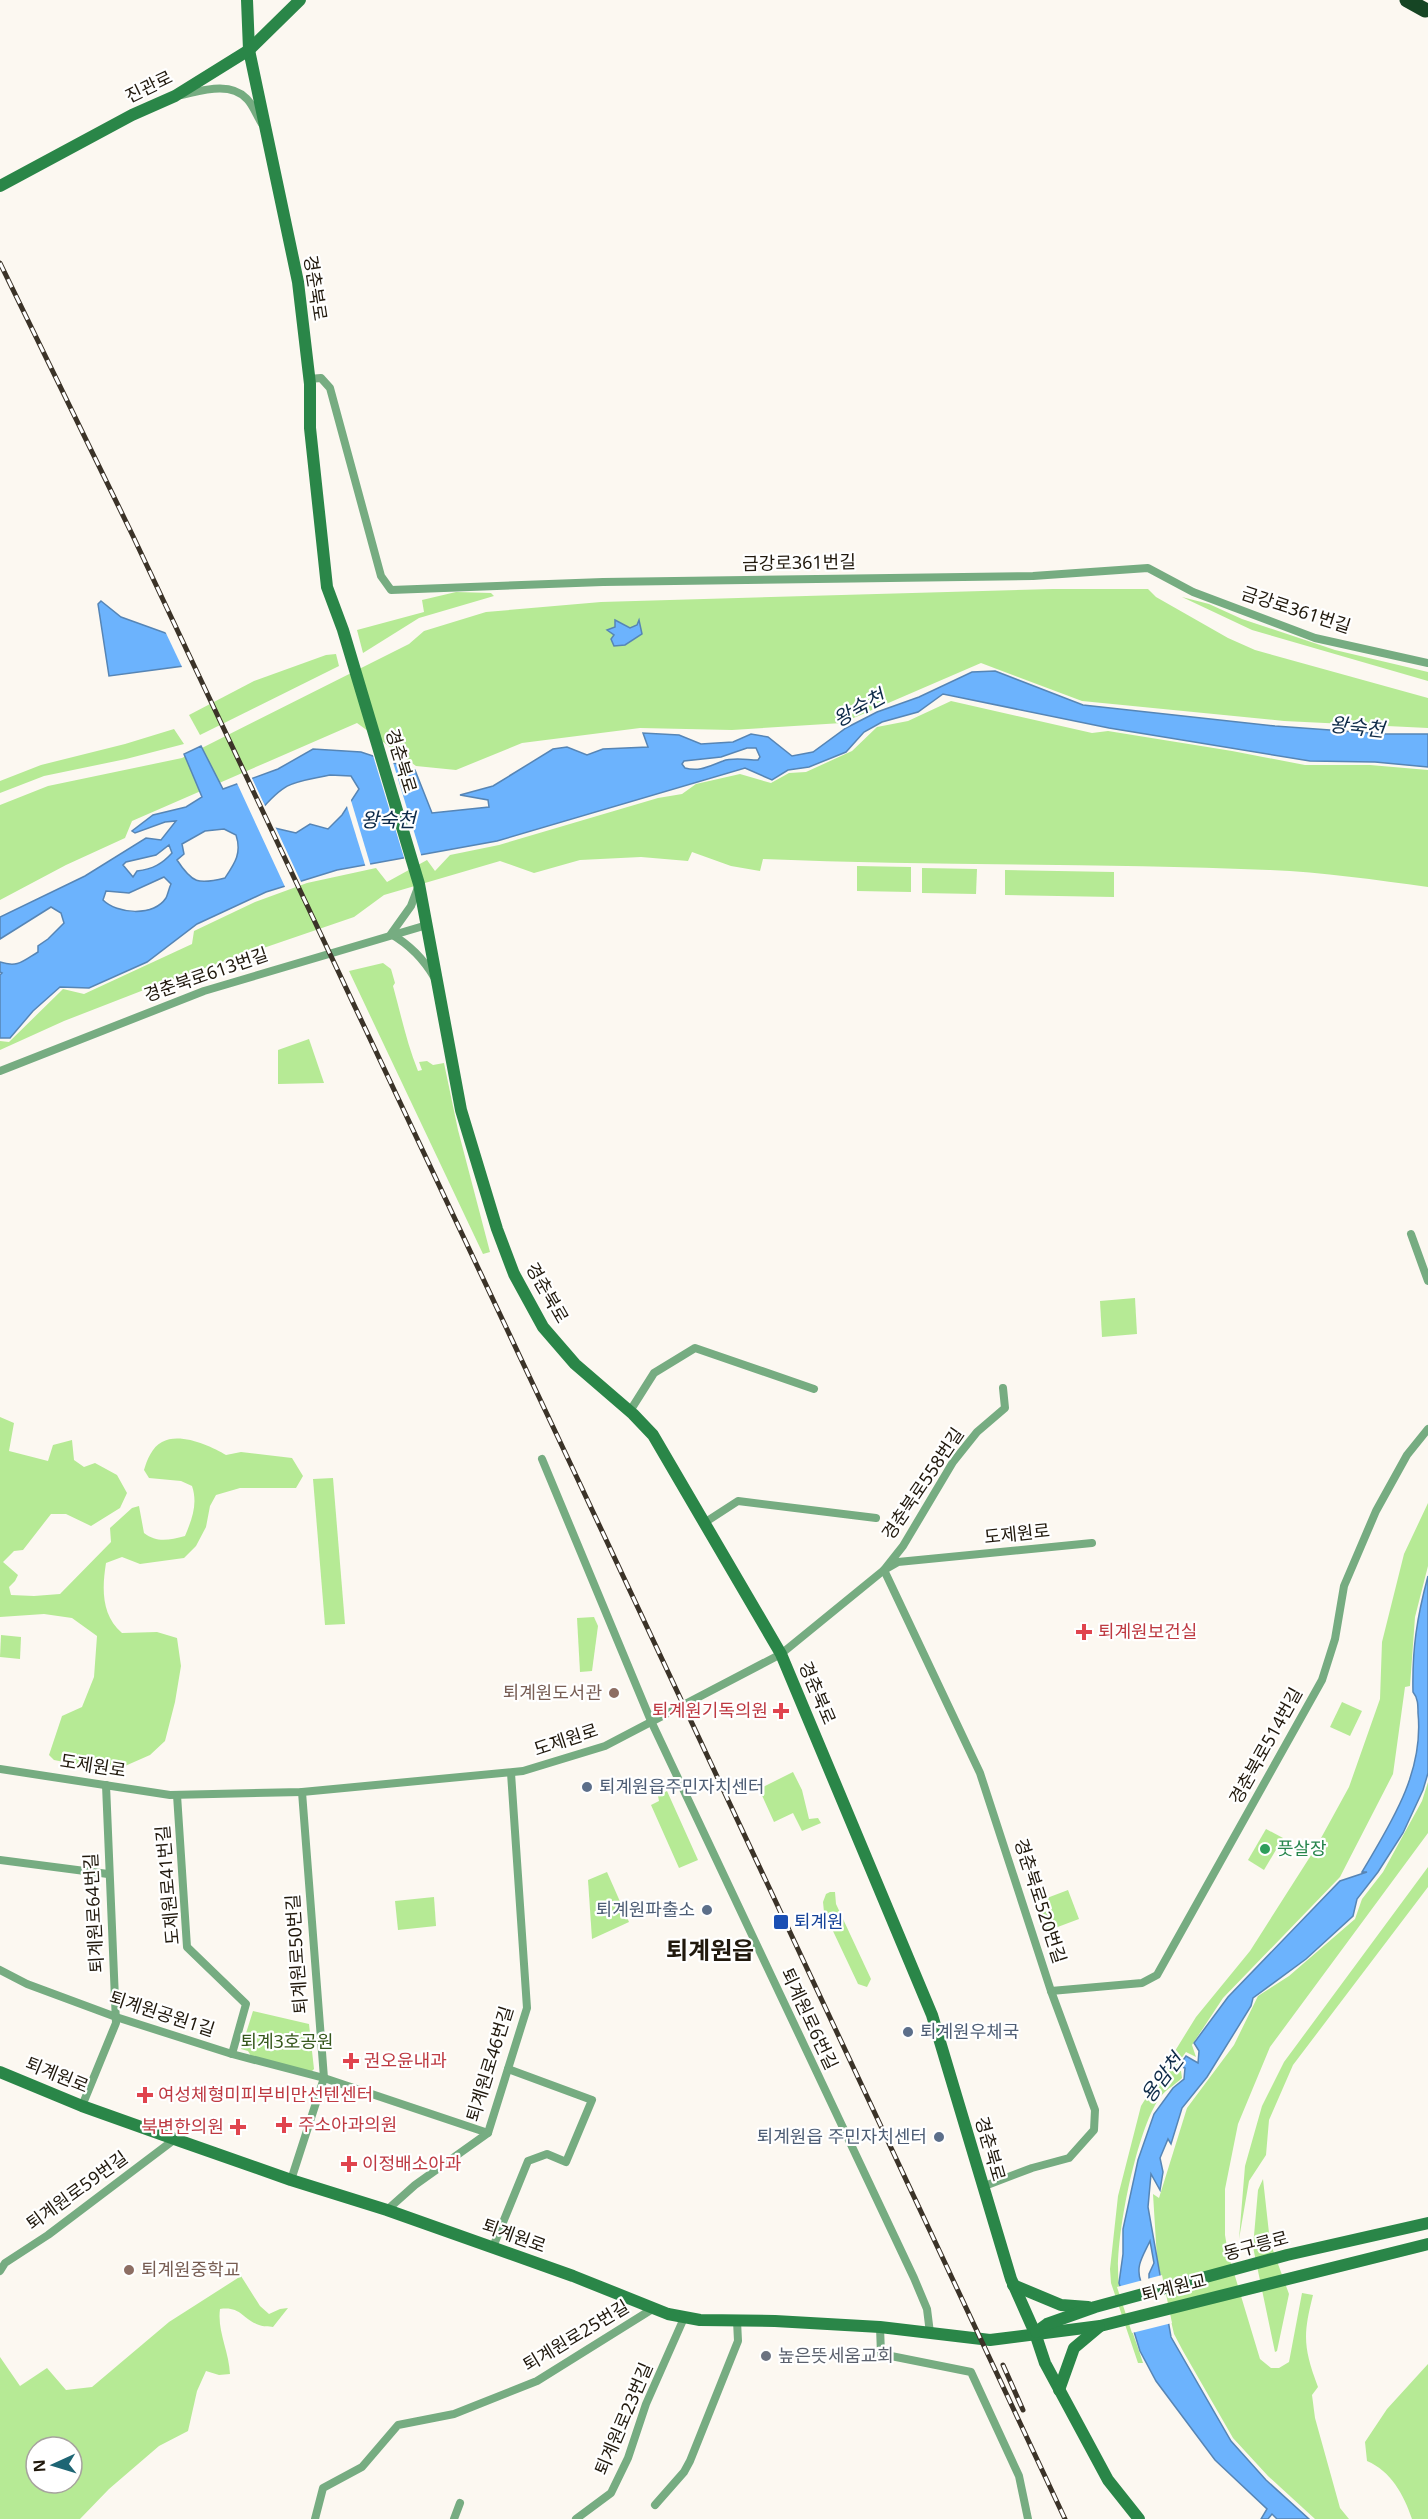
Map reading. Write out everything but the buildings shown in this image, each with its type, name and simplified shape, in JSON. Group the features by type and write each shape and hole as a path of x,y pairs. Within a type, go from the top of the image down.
{"highway":[{"path":"1407,0 1422,8"}],"street":[{"name":"경춘북로","path":"247,0 249,50 298,282 309,379 310,428 327,587 343,630 419,884 461,1110 497,1229 514,1274 543,1328 575,1364 630,1411 653,1435 781,1654 932,2015 1013,2285 1035,2333 1045,2363 1108,2480 1137,2518"},
{"name":"진관로","path":"0,186 123,120 175,96 249,50 300,0"},
{"path":"175,96 210,89 224,88 234,91 247,98 265,129"},
{"name":"금강로361번길","path":"309,379 321,378 330,388 381,576 391,590 603,582 1033,576 1148,568 1193,591 1315,638 1428,663"},
{"path":"419,884 404,916 391,934 408,944 426,963 438,985"},
{"name":"경춘북로613번길","path":"0,1071 204,991 427,925"},
{"path":"1411,1234 1428,1281"},
{"path":"630,1411 654,1373 695,1348 814,1389"},
{"name":"경춘북로558번길","path":"884,1570 903,1546 953,1462 977,1432 1005,1408 1003,1388"},
{"name":"경춘북로514번길","path":"1051,1992 1131,1985 1142,1983 1157,1975 1322,1680 1335,1639 1344,1586 1376,1511 1407,1455 1428,1429"},
{"name":"퇴계원로6번길","path":"542,1459 651,1721 914,2278 927,2309 930,2333"},
{"path":"704,1523 738,1501 876,1518"},
{"name":"도제원로","path":"0,1769 177,1795 302,1792 511,1773 605,1746 781,1654 884,1570 898,1562 1092,1543"},
{"name":"경춘북로520번길","path":"884,1570 980,1773 1051,1992 1095,2110 1094,2130 1069,2158 1032,2168 982,2187"},
{"name":"퇴계원로46번길","path":"387,2210 415,2185 488,2133 527,2008 511,1773"},
{"name":"퇴계원로64번길","path":"82,2106 116,2024 106,1785"},
{"name":"퇴계원로50번길","path":"291,2180 324,2078 302,1792"},
{"name":"도제원로41번길","path":"177,1795 187,1947 246,2004 232,2054"},
{"path":"0,1860 108,1874"},
{"name":"퇴계원공원1길","path":"0,1970 27,1984 116,2017 232,2054 324,2078 488,2133"},
{"path":"493,2247 528,2161 547,2154 566,2162 592,2100 508,2069"},
{"name":"퇴계원로","path":"0,2072 82,2106 291,2180 493,2247 684,2318 880,2327 990,2340 1035,2333 1059,2326 1095,2307"},
{"name":"퇴계원로59번길","path":"0,2271 5,2263 48,2235 175,2139"},
{"name":"동구릉로","path":"1095,2307 1287,2255 1428,2223"},
{"name":"퇴계원교","path":"1100,2326 1428,2244"},
{"path":"1013,2285 1061,2305 1095,2307"},
{"name":"퇴계원로25번길","path":"315,2519 323,2488 362,2467 398,2425 454,2414 537,2381 654,2308"},
{"name":"퇴계원로23번길","path":"576,2519 611,2493 628,2458 646,2404 684,2318"},
{"path":"655,2505 684,2472 690,2461 738,2341 737,2321"},
{"name":"퇴계원로","path":"1059,2326 1100,2326"},
{"path":"1059,2390 1074,2348 1100,2326"},
{"path":"880,2327 881,2354 971,2372 1019,2476 1028,2519"},
{"path":"454,2519 460,2503"}],"green space":[{"path":"1053,589 1148,589 1156,597 1228,638 1255,650 1428,698 1428,728 1284,721 1082,701 981,663 842,723 732,730 640,728 522,743 456,770 416,766 357,723 132,821 125,838 66,865 0,900 0,805 48,786 182,758 409,644 424,631 486,612 601,602"},
{"path":"456,592 491,593 494,596 419,618 363,653 357,630 424,612 422,600"},
{"path":"1182,597 1209,604 1242,619 1335,650 1428,672 1428,681 1252,630"},
{"path":"336,654 339,666 200,735 189,715 254,681 326,655"},
{"path":"951,701 1092,733 1108,731 1305,765 1370,765 1428,770 1428,887 1309,873 1206,868 763,859 760,871 731,866 692,852 688,861 641,857 580,860 534,873 500,861 384,895 354,917 167,981 64,1021 0,1050 0,1041 9,1042 63,989 84,994 192,944 194,931 255,902 307,883 376,868 387,882 427,860 435,871 450,855 499,845 658,798 682,794 696,784 740,774 771,783 789,773 806,772 852,751 877,727 908,721"},
{"path":"174,729 184,744 44,776 0,793 0,781 41,765"},
{"path":"857,866 911,867 911,892 857,891"},
{"path":"922,868 977,869 976,894 922,893"},
{"path":"1005,870 1114,872 1114,897 1005,895"},
{"path":"383,963 391,969 395,983 393,986 418,1071 422,1070 419,1062 427,1061 433,1065 444,1063 458,1130 490,1252 483,1254 349,971"},
{"path":"309,1039 324,1083 278,1084 278,1050"},
{"path":"1135,1298 1137,1334 1102,1337 1100,1301"},
{"path":"0,1417 14,1423 9,1451 48,1461 53,1445 72,1440 74,1460 84,1467 95,1463 117,1475 127,1493 120,1508 91,1526 66,1514 51,1514 23,1550 14,1551 3,1562 18,1575 9,1587 11,1595 60,1594 111,1542 110,1528 132,1508 139,1506 144,1533 149,1536 163,1540 185,1536 194,1505 192,1486 181,1481 149,1478 144,1470 153,1450 158,1444 169,1439 186,1439 204,1444 226,1455 241,1452 292,1458 303,1476 296,1488 240,1488 216,1495 210,1506 206,1527 196,1546 184,1558 140,1564 122,1557 106,1563 105,1601 115,1626 122,1633 157,1632 177,1638 181,1666 165,1741 150,1755 125,1766 79,1765 54,1760 49,1755 62,1716 82,1707 94,1677 97,1636 72,1618 44,1614 0,1617"},
{"path":"333,1478 345,1624 325,1625 313,1479"},
{"path":"1428,1503 1428,1566 1415,1617 1410,1686 1405,1687 1393,1774 1340,1877 1223,1998 1192,2045 1196,2057 1186,2052 1175,2067 1181,2071 1182,2078 1161,2096 1143,2133 1123,2215 1118,2265 1123,2303 1143,2363 1138,2363 1111,2283 1110,2269 1118,2196 1141,2106 1196,2017 1250,1951 1315,1849 1349,1787 1380,1699 1382,1642 1404,1554"},
{"path":"594,1617 598,1626 592,1671 580,1672 577,1618"},
{"path":"1,1635 21,1637 20,1659 0,1657"},
{"path":"1342,1702 1362,1711 1350,1736 1330,1727"},
{"path":"793,1772 802,1790 809,1819 818,1818 821,1823 802,1831 793,1813 774,1822 759,1789"},
{"path":"1428,1782 1428,1833 1270,2047 1238,2124 1225,2189 1225,2235 1228,2253 1260,2359 1271,2368 1279,2368 1289,2362 1302,2293 1313,2295 1307,2321 1306,2341 1309,2361 1318,2387 1312,2395 1315,2418 1340,2508 1349,2519 1315,2519 1268,2476 1233,2438 1174,2334 1157,2259 1153,2194 1159,2198 1187,2108 1234,2045 1258,1996 1289,1976 1355,1919 1362,1899 1383,1872 1422,1801"},
{"path":"667,1791 698,1860 679,1868 651,1805 659,1801 658,1796"},
{"name":"풋살장","path":"1266,1829 1283,1838 1264,1870 1248,1860"},
{"path":"1428,1867 1428,1887 1293,2065 1269,2120 1266,2155 1249,2181 1239,2239 1245,2166 1262,2106 1284,2062"},
{"path":"607,1872 629,1922 592,1939 588,1880"},
{"path":"1068,1890 1079,1919 1047,1931 1040,1914 1052,1909 1047,1898"},
{"path":"835,1892 836,1904 871,1979 867,1987 858,1984 824,1912 823,1902 826,1894"},
{"path":"434,1897 436,1926 398,1930 395,1901"},
{"name":"퇴계3호공원","path":"253,2011 309,2024 314,2069 311,2072 251,2056 248,2051 241,2049"},
{"path":"1263,2179 1270,2242 1289,2294 1275,2352 1253,2247 1258,2190"},
{"path":"241,2276 260,2306 269,2314 288,2308 273,2327 259,2325 233,2309 220,2309 220,2325 230,2374 219,2375 206,2371 197,2391 188,2431 159,2446 109,2489 80,2519 0,2519 0,2357 20,2386 47,2368 66,2390 92,2387 169,2322"},
{"path":"1428,2364 1428,2519 1412,2519 1405,2501 1390,2477 1367,2461 1365,2442 1387,2409"}],"water":[{"path":"101,601 121,617 185,640 191,665 109,676 98,604"},
{"path":"615,620 630,628 637,625 639,620 642,634 625,645 614,646 611,639 614,635 607,630 615,627"},
{"name":"왕숙천","path":"995,671 1083,705 1275,726 1385,734 1428,734 1428,767 1375,762 1310,761 1109,728 943,694 918,712 882,722 864,732 846,752 809,767 788,770 772,780 745,768 497,841 337,870 266,892 197,924 147,962 89,988 60,987 33,1011 10,1038 0,1038 0,975 2,973 0,962 20,963 38,952 38,946 64,923 61,913 51,907 0,939 0,917 85,876 146,838 161,840 176,821 165,822 135,833 132,831 153,815 186,807 202,797 184,754 201,746 223,789 278,769 313,749 361,752 415,770 432,813 489,807 488,800 460,795 493,786 553,749 567,747 587,755 603,749 648,747 643,733 679,735 701,744 733,742 751,734 768,737 792,756 813,752 846,728 877,712 919,697 972,672","holes":["747,748 756,748 760,757 758,760 727,760 695,769 685,768 682,764 684,761 721,757","330,775 351,776 359,789 342,815 328,829 310,824 296,833 266,826 260,811 277,793 298,782","224,829 236,835 237,858 225,878 208,881 196,880 187,874 177,860 184,854 182,844 205,831","169,845 172,853 157,865 137,871 133,877 123,865 126,862 156,855","164,877 171,884 166,898 160,904 144,911 126,911 109,905 103,900 106,891 129,893"]},
{"path":"1428,1576 1428,1773 1423,1790 1403,1833 1357,1899 1353,1916 1306,1959 1253,1998 1251,2006 1207,2077 1182,2108 1171,2144 1168,2139 1160,2158 1163,2172 1160,2190 1151,2174 1148,2207 1171,2337 1231,2441 1266,2480 1309,2519 1277,2519 1272,2514 1268,2519 1261,2519 1267,2509 1215,2460 1156,2381 1140,2351 1119,2283 1123,2254 1123,2229 1138,2160 1154,2114 1173,2088 1184,2079 1185,2068 1179,2066 1186,2056 1198,2063 1199,2051 1194,2043 1228,1997 1340,1881 1367,1872 1362,1872 1403,1797 1411,1777 1419,1735 1417,1699 1413,1692 1413,1662 1418,1619","holes":["1150,2241 1154,2263 1149,2274 1149,2282 1141,2282 1139,2266"]}],"pier":[{"path":"164,629 186,637 193,667 183,669"},
{"path":"372,752 392,759 422,858 405,861"},
{"path":"251,776 266,808 263,812 268,823 274,824 302,884 286,889 236,781"},
{"path":"350,797 371,867 366,868 346,803"},
{"path":"1162,2275 1172,2323 1132,2333 1117,2287"}],"railway":[{"path":"0,263 132,534 1065,2519"},
{"path":"1003,2365 1023,2410"}],"place":[{"name":"퇴계원보건실","path":"1084,1632"},
{"name":"퇴계원도서관","path":"614,1693"},
{"name":"퇴계원기독의원","path":"781,1711"},
{"name":"퇴계원읍주민자치센터","path":"587,1787"},
{"name":"풋살장","path":"1265,1849"},
{"name":"퇴계원파출소","path":"707,1910"},
{"name":"퇴계원","path":"781,1922"},
{"name":"퇴계원우체국","path":"908,2032"},
{"name":"권오윤내과","path":"351,2061"},
{"name":"여성체형미피부비만선텐센터","path":"145,2095"},
{"name":"주소아과의원","path":"284,2125"},
{"name":"북변한의원","path":"238,2127"},
{"name":"퇴계원읍 주민자치센터","path":"939,2137"},
{"name":"이정배소아과","path":"349,2164"},
{"name":"퇴계원중학교","path":"129,2270"},
{"name":"높은뜻세움교회","path":"766,2356"}],"district":[{"name":"퇴계원읍","path":"710,1951"}],"water label":[{"name":"용암천","path":"1162,2078"}]}
